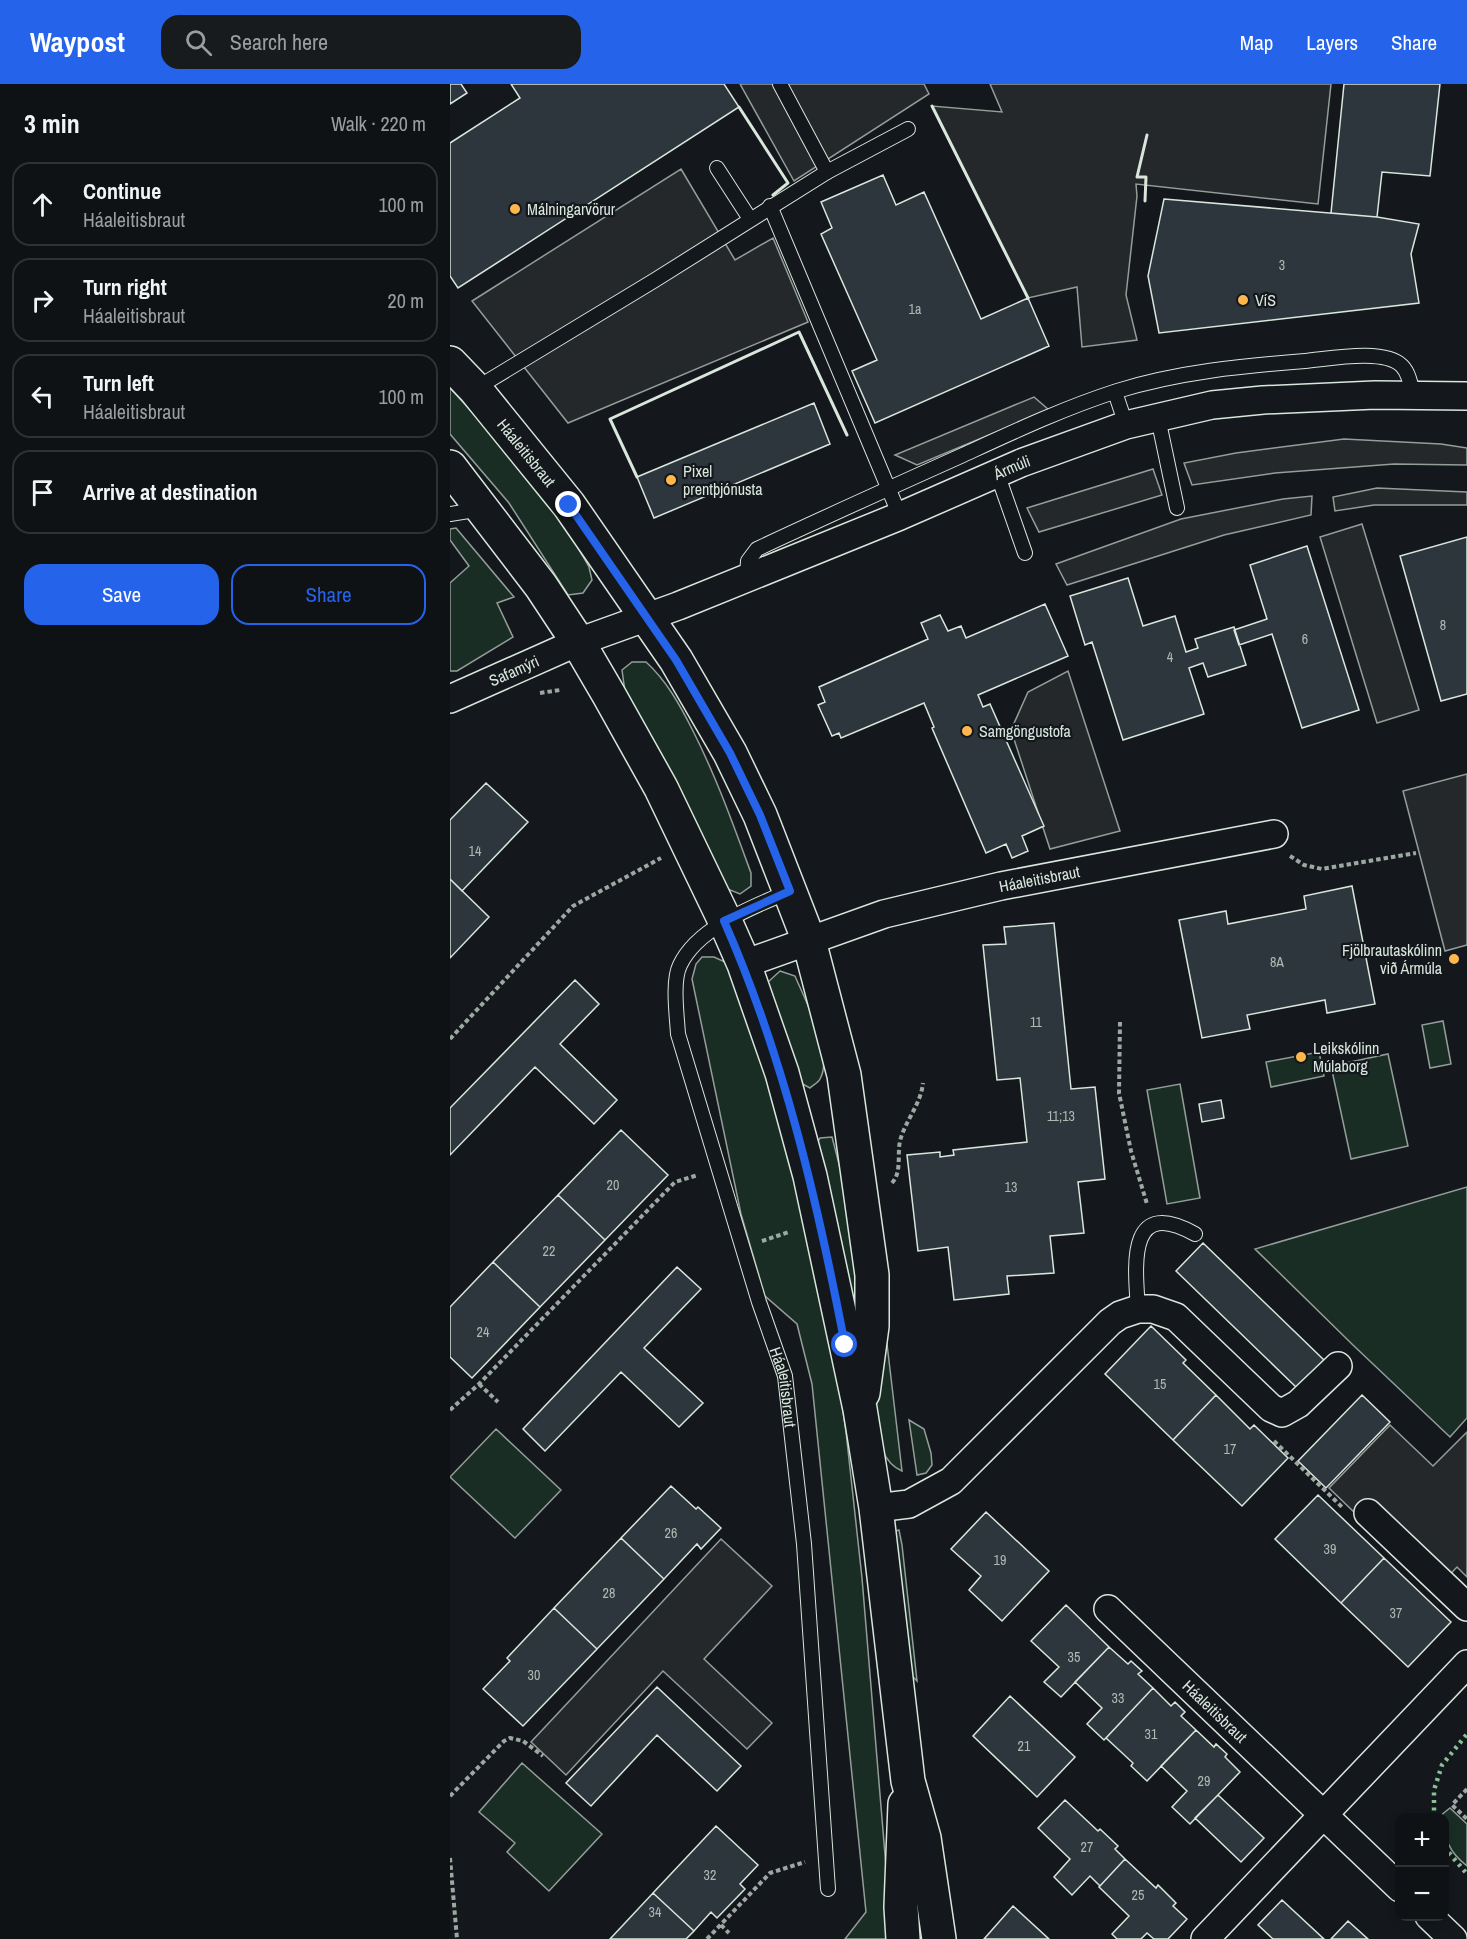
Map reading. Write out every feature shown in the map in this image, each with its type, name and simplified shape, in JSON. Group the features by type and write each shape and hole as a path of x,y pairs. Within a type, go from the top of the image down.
{"street":[{"name":"Háaleitisbraut","path":"450,363 475,389 569,505 676,660 730,753 760,815 790,891 809,941 844,1075 872,1275 872,1326 860,1409"},
{"name":"Ármúli","path":"578,642 747,578 900,516 997,473 1126,425 1212,405 1263,400 1315,396 1467,396"},
{"name":"Háaleitisbraut","path":"450,467 541,586 578,642 661,788 744,964 782,1073 810,1176 860,1409 876,1508 908,1781 900,1907 903,1939"},
{"name":"Safamýri","path":"450,699 578,642"},
{"name":"Háaleitisbraut","path":"744,964 884,914 1001,886 1274,834"},
{"path":"876,1508 909,1504 951,1481 1110,1322 1120,1315 1138,1309 1153,1309 1176,1317 1271,1408 1282,1413 1298,1404 1338,1366"},
{"path":"1368,1513 1467,1607"},
{"name":"Háaleitisbraut","path":"1107,1609 1395,1883"},
{"path":"1205,1939 1467,1664"},
{"name":"Háaleitisbraut","path":"908,1781 924,1838 939,1939"},
{"path":"1434,1921 1453,1939"}],"lane":[{"path":"780,84 827,172"},
{"path":"475,389 655,280 770,206 827,172 908,129"},
{"path":"717,168 750,219"},
{"path":"770,206 900,516"},
{"path":"747,578 748,561 757,549 1072,407 1115,392 1159,380 1241,366 1361,356 1386,357 1396,361 1407,374 1413,395"},
{"path":"1115,392 1126,425"},
{"path":"1158,418 1177,508"},
{"path":"997,473 1025,553"},
{"path":"450,514 483,509"},
{"name":"Háaleitisbraut","path":"790,891 724,921 692,948 679,966 675,996 678,1034 759,1302 785,1376 804,1544 828,1889"},
{"path":"1138,1309 1136,1252 1140,1239 1153,1224 1166,1222 1177,1224 1195,1234"}],"path":[{"path":"1274,834 1282,848 1292,858 1304,866 1322,869 1416,853"},
{"path":"450,1039 573,906 663,856"},
{"path":"1120,1022 1119,1093 1131,1151 1153,1224"},
{"path":"888,1184 897,1177 900,1141 921,1095 923,1083"},
{"path":"450,1410 675,1182 704,1173"},
{"path":"743,1246 799,1229"},
{"path":"479,1383 498,1402"},
{"path":"1291,1458 1322,1487"},
{"path":"450,1796 504,1741 510,1738 523,1741 543,1756"},
{"path":"1467,1789 1452,1805 1467,1819"},
{"path":"450,1858 457,1939"},
{"path":"707,1939 770,1872 807,1861"},
{"path":"721,1925 729,1933"}],"green space":[{"path":"450,388 510,454 570,534 589,567 592,580 583,593 568,595 509,503 450,434"},
{"path":"456,528 514,597 497,603 513,637 457,671 450,671 450,583 469,566 450,540 450,529"},
{"path":"632,662 646,662 660,677 677,702 701,747 724,800 751,873 751,886 740,894 725,888 627,706 622,670"},
{"path":"702,957 714,957 725,962 736,980 774,1091 825,1289 846,1432 862,1578 892,1939 845,1939 866,1912 812,1384 797,1324 765,1296 741,1214 692,979 696,964"},
{"path":"780,971 795,976 821,1042 823,1068 819,1080 810,1088 797,1081 766,997 768,982"},
{"path":"1443,1021 1451,1064 1430,1068 1422,1025"},
{"path":"1319,1052 1324,1076 1271,1087 1266,1062"},
{"path":"1388,1054 1408,1146 1351,1159 1331,1066"},
{"path":"1180,1084 1200,1198 1167,1204 1147,1090"},
{"path":"832,1137 860,1245 860,1299 850,1303 814,1148 820,1138"},
{"path":"1467,1187 1467,1418 1450,1437 1255,1249"},
{"path":"885,1327 902,1471 889,1461 881,1446 877,1427 875,1405"},
{"path":"909,1420 924,1429 932,1465 926,1473 917,1475"},
{"path":"496,1429 561,1490 515,1538 450,1477"},
{"path":"899,1530 917,1681 912,1676 892,1532"},
{"path":"522,1763 602,1834 549,1891 507,1852 515,1843 479,1812"},
{"path":"1450,1808 1467,1824 1467,1866 1456,1856 1449,1845 1449,1813 1444,1813"}],"shaded area":[{"path":"740,84 924,84 929,94 794,181"},
{"path":"990,84 1331,84 1318,204 1136,184 1137,196 1126,295 1137,340 1082,347 1077,287 1028,298 932,106 1002,112"},
{"path":"681,169 735,260 773,238 808,322 568,423 472,301"},
{"path":"1034,397 1049,410 917,465 895,455"},
{"path":"1344,439 1441,444 1467,448 1467,465 1394,464 1275,473 1192,485 1184,463 1236,453"},
{"path":"1153,469 1162,495 1039,532 1027,508"},
{"path":"1377,488 1467,492 1467,505 1374,505 1335,511 1333,497"},
{"path":"1312,496 1311,515 1224,535 1067,585 1056,564 1181,519 1283,499"},
{"path":"1362,524 1419,710 1377,723 1320,537"},
{"path":"1068,671 1120,831 1050,849 1011,730 1028,692"},
{"name":"Fjölbrautaskólinn við Ármúla","path":"1467,774 1467,945 1445,951 1403,791"},
{"path":"1390,1425 1433,1466 1467,1432 1467,1577 1457,1567 1435,1590 1329,1488"},
{"path":"721,1539 772,1586 704,1659 772,1723 747,1749 663,1671 566,1775 531,1742"}],"building":[{"path":"450,84 461,84 467,93 450,104"},
{"name":"Málningarvörur","path":"511,84 724,84 739,107 458,288 450,276 450,143 520,98"},
{"path":"1344,84 1440,84 1430,176 1382,172 1377,217 1331,213"},
{"path":"883,175 896,205 924,192 981,319 1028,298 1049,346 875,423 852,371 877,360 821,234 832,228 821,202"},
{"path":"1164,199 1377,217 1419,224 1411,254 1419,303 1159,333 1148,276"},
{"path":"814,403 830,444 654,518 637,477"},
{"path":"1467,537 1467,694 1441,701 1400,556"},
{"path":"1307,546 1359,710 1302,728 1272,634 1239,645 1234,630 1267,619 1250,565"},
{"path":"1128,578 1143,626 1175,616 1186,652 1198,648 1195,639 1234,627 1246,665 1208,677 1203,663 1189,668 1204,714 1123,740 1092,642 1085,645 1070,596"},
{"name":"Samgöngustofa","path":"1045,604 1068,656 978,695 983,707 990,704 1044,826 1022,836 1028,851 1012,858 1006,844 986,853 932,728 934,727 924,703 841,738 839,733 832,736 818,705 825,702 819,687 928,639 921,623 940,615 948,631 961,626 966,638"},
{"path":"486,783 528,822 462,891 450,879 450,820"},
{"path":"450,879 489,917 450,958"},
{"path":"1352,886 1375,1004 1327,1013 1325,1000 1247,1015 1250,1029 1202,1038 1179,920 1226,911 1228,924 1306,909 1304,896"},
{"path":"1054,923 1071,1089 1095,1087 1105,1179 1078,1182 1084,1233 1050,1236 1054,1273 1007,1276 1009,1294 954,1300 948,1247 918,1251 907,1155 940,1152 940,1157 954,1155 953,1150 1027,1142 1020,1078 997,1080 983,945 1006,944 1004,927"},
{"path":"575,980 599,1004 560,1044 617,1100 594,1124 535,1067 450,1155 450,1108"},
{"path":"1221,1100 1224,1118 1202,1122 1199,1104"},
{"path":"621,1130 668,1175 605,1240 558,1195"},
{"path":"558,1195 605,1240 540,1307 493,1262"},
{"path":"1203,1243 1324,1360 1297,1388 1176,1271"},
{"path":"493,1262 540,1307 472,1378 450,1357 450,1307"},
{"path":"677,1267 701,1289 644,1348 703,1403 679,1427 621,1372 545,1451 523,1429"},
{"path":"1151,1326 1186,1360 1183,1363 1216,1395 1173,1440 1105,1374"},
{"path":"1216,1395 1250,1429 1254,1425 1288,1458 1242,1506 1173,1440"},
{"path":"1362,1395 1390,1422 1326,1488 1298,1461"},
{"path":"671,1486 721,1528 701,1549 697,1544 664,1579 621,1538"},
{"path":"1318,1495 1384,1558 1341,1603 1275,1539"},
{"path":"986,1512 1049,1571 1002,1621 969,1590 981,1576 951,1549"},
{"path":"621,1538 664,1579 597,1649 554,1608"},
{"path":"1384,1558 1451,1622 1408,1667 1341,1603"},
{"path":"1066,1605 1109,1647 1061,1697 1044,1682 1059,1667 1031,1641"},
{"path":"554,1608 597,1649 523,1726 483,1689 510,1661 507,1658"},
{"path":"1109,1647 1128,1664 1131,1661 1142,1671 1138,1674 1153,1688 1104,1740 1087,1724 1102,1708 1075,1682"},
{"path":"657,1687 741,1766 717,1791 657,1735 591,1806 566,1783"},
{"path":"1153,1688 1171,1706 1175,1702 1185,1712 1181,1716 1196,1730 1147,1781 1131,1766 1133,1763 1106,1738"},
{"path":"1010,1696 1075,1757 1037,1797 973,1736"},
{"path":"1196,1730 1214,1747 1216,1744 1227,1754 1225,1757 1240,1772 1190,1824 1172,1807 1187,1791 1161,1766"},
{"path":"1218,1795 1264,1838 1241,1862 1195,1818"},
{"path":"1065,1800 1118,1846 1115,1849 1125,1859 1100,1886 1090,1876 1072,1895 1054,1877 1070,1859 1038,1828"},
{"path":"716,1826 758,1865 740,1884 745,1889 717,1918 711,1912 694,1931 653,1893"},
{"path":"1125,1859 1156,1888 1158,1885 1176,1903 1173,1906 1187,1919 1168,1939 1154,1939 1147,1933 1141,1939 1117,1939 1112,1934 1129,1916 1099,1887"},
{"path":"653,1893 694,1931 686,1939 610,1939"},
{"path":"1282,1900 1324,1939 1273,1939 1258,1925"},
{"path":"1013,1906 1049,1939 984,1939"},
{"path":"1348,1921 1368,1939 1331,1939"}],"hedge":[{"path":"1434,1813 1434,1790 1442,1765 1467,1734"},
{"path":"1449,1853 1467,1874"}],"wall":[{"path":"932,106 1028,298"},
{"path":"739,107 788,183 773,195"},
{"path":"1145,201 1146,177 1137,177 1147,135"},
{"path":"637,477 610,419 799,332 847,435"}],"place":[{"name":"Málningarvörur","path":"515,209"},
{"name":"VíS","path":"1243,300"},
{"name":"Pixel prentþjónusta","path":"671,480"},
{"name":"Samgöngustofa","path":"967,731"},
{"name":"Fjölbrautaskólinn við Ármúla","path":"1454,959"},
{"name":"Leikskólinn Múlaborg","path":"1301,1057"}],"route":[{"path":"569,505 676,660 730,753 760,815 790,891 724,921 744,964 782,1073 810,1176 845,1345"}]}
